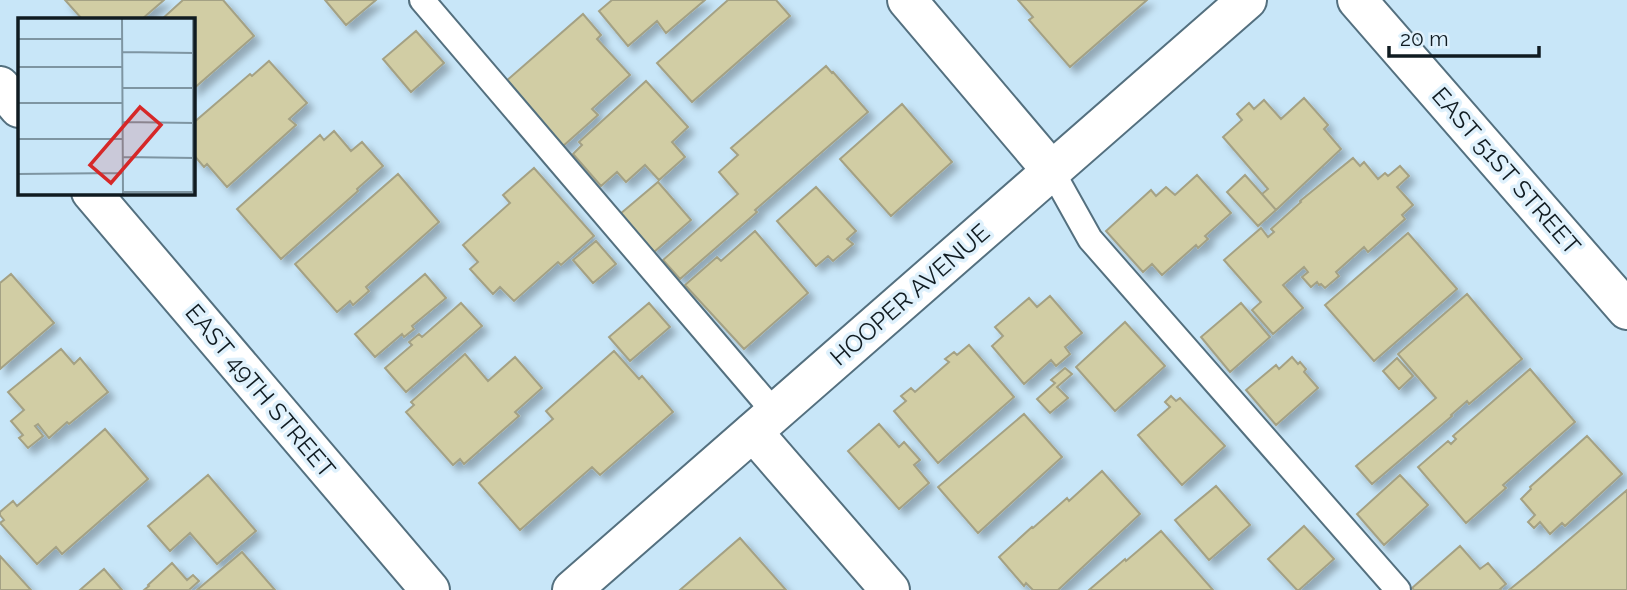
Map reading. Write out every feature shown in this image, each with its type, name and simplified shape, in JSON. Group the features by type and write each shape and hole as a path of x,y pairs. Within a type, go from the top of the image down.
{"street":[{"path":"907,0 1052,171"},
{"name":"HOOPER AVENUE","path":"572,590 1247,0"},
{"name":"EAST 51ST STREET","path":"1357,0 1627,310"},
{"path":"0,86 18,107"},
{"name":"EAST 49TH STREET","path":"93,194 430,590"},
{"path":"764,423 890,590"}],"lane":[{"path":"422,0 764,423"},
{"path":"1052,171 1090,239 1398,590"}],"building":[{"path":"65,0 164,0 143,18 81,18"},
{"path":"183,0 223,0 254,36 194,88 194,18 163,18"},
{"path":"325,0 376,0 346,25"},
{"path":"612,0 705,0 666,33 657,21 628,46 599,11"},
{"path":"728,0 776,0 790,16 692,102 657,63"},
{"path":"1018,0 1147,0 1070,67 1029,20 1033,17"},
{"path":"583,14 601,35 597,39 630,75 592,109 598,115 562,147 505,82"},
{"path":"416,31 444,63 411,92 383,59"},
{"path":"269,61 307,103 289,119 296,125 227,187 207,164 204,167 194,155 194,122 250,74 252,76"},
{"path":"826,66 868,112 680,279 663,260 738,194 719,172 738,155 731,148"},
{"path":"646,81 688,127 672,142 685,157 659,180 645,165 626,182 617,172 601,186 573,154 582,145 579,142"},
{"path":"1304,98 1328,125 1324,129 1341,149 1276,210 1262,194 1268,189 1223,137 1242,120 1237,114 1249,103 1254,109 1264,100 1281,119"},
{"path":"902,104 952,162 891,216 840,159"},
{"path":"334,131 351,151 362,142 383,166 281,259 237,209 320,135 324,140"},
{"path":"1353,158 1360,166 1364,162 1378,179 1385,173 1388,176 1400,166 1409,176 1397,187 1413,205 1402,215 1405,219 1368,252 1364,247 1336,272 1339,276 1325,288 1317,282 1311,287 1302,277 1308,272 1304,267 1283,285 1303,308 1273,334 1252,310 1261,302 1224,260 1261,228 1268,237 1274,232 1271,229 1300,201"},
{"path":"534,168 594,236 561,265 558,262 514,301 500,287 493,294 470,269 478,262 463,245 510,203 503,195"},
{"path":"398,174 439,222 366,287 369,291 353,305 350,301 337,312 295,264"},
{"path":"1197,175 1231,213 1205,236 1208,239 1198,248 1196,245 1162,275 1152,264 1143,272 1106,231 1151,190 1156,196 1166,187 1175,195"},
{"path":"1245,175 1276,210 1258,226 1227,192"},
{"path":"658,182 691,220 654,252 620,214"},
{"path":"816,187 856,231 847,239 853,244 833,261 828,256 816,266 777,221"},
{"path":"755,231 808,293 744,349 685,285 717,257 721,261"},
{"path":"1408,233 1457,289 1374,361 1325,305"},
{"path":"596,241 616,264 593,283 573,260"},
{"path":"11,274 54,323 0,369 0,283"},
{"path":"425,274 446,298 412,326 414,329 404,337 402,334 375,357 355,334"},
{"path":"1467,294 1522,359 1469,404 1467,401 1372,484 1356,466 1436,398 1398,354"},
{"path":"1050,296 1082,333 1065,347 1070,354 1056,366 1051,360 1024,384 992,346 1003,336 995,327 1029,298 1037,307"},
{"path":"461,303 482,326 406,392 385,368 412,345 409,342 419,334 422,337"},
{"path":"649,303 670,327 630,361 609,337"},
{"path":"1241,303 1270,337 1230,372 1201,337"},
{"path":"1125,322 1165,366 1115,411 1076,367"},
{"path":"969,345 1014,397 938,463 894,411 906,401 901,396 911,388 915,392 949,362 945,359 954,352 957,355"},
{"path":"61,349 74,364 80,358 108,392 49,438 38,424 35,426 43,436 28,448 19,438 23,435 11,421 24,410 8,392"},
{"path":"614,351 639,379 642,376 673,412 600,475 592,467 520,530 479,483 553,419 546,411"},
{"path":"465,354 488,381 515,357 542,388 515,412 519,416 464,464 460,459 453,465 406,412 414,405 411,402"},
{"path":"1292,357 1306,369 1304,372 1318,388 1276,425 1246,390 1276,365 1279,369"},
{"path":"1397,358 1413,376 1399,389 1383,371"},
{"path":"1065,368 1072,374 1057,387 1068,398 1050,413 1037,399 1055,383 1051,380"},
{"path":"1530,369 1575,422 1503,485 1506,488 1466,523 1418,467 1448,441 1451,444 1456,439 1453,436"},
{"path":"1171,396 1176,401 1180,398 1225,446 1182,485 1138,435 1170,407 1165,402"},
{"path":"1024,414 1062,457 978,533 938,487"},
{"path":"879,424 899,447 904,442 920,460 914,465 929,483 899,509 848,451"},
{"path":"105,429 148,479 62,554 56,547 37,564 0,523 4,520 0,512 13,501 17,506"},
{"path":"1587,436 1622,474 1565,526 1562,523 1550,534 1540,522 1534,528 1528,522 1535,515 1521,499 1530,487"},
{"path":"1102,471 1140,514 1058,590 1033,590 1026,583 1024,586 999,557"},
{"path":"208,475 256,531 217,564 190,533 170,551 148,526"},
{"path":"1400,475 1428,505 1384,545 1357,514"},
{"path":"1216,486 1250,525 1209,560 1175,520"},
{"path":"1627,490 1627,590 1509,590 1536,568"},
{"path":"1304,526 1334,559 1297,590 1268,559"},
{"path":"1161,531 1213,590 1089,590 1125,559 1126,561"},
{"path":"740,538 786,590 680,590"},
{"path":"1460,546 1480,569 1488,563 1506,584 1501,590 1412,588"},
{"path":"242,552 275,590 197,590"},
{"path":"0,556 31,590 0,590"},
{"path":"172,563 187,580 193,575 199,581 189,590 144,590 148,585"},
{"path":"104,569 122,590 80,590"}]}
